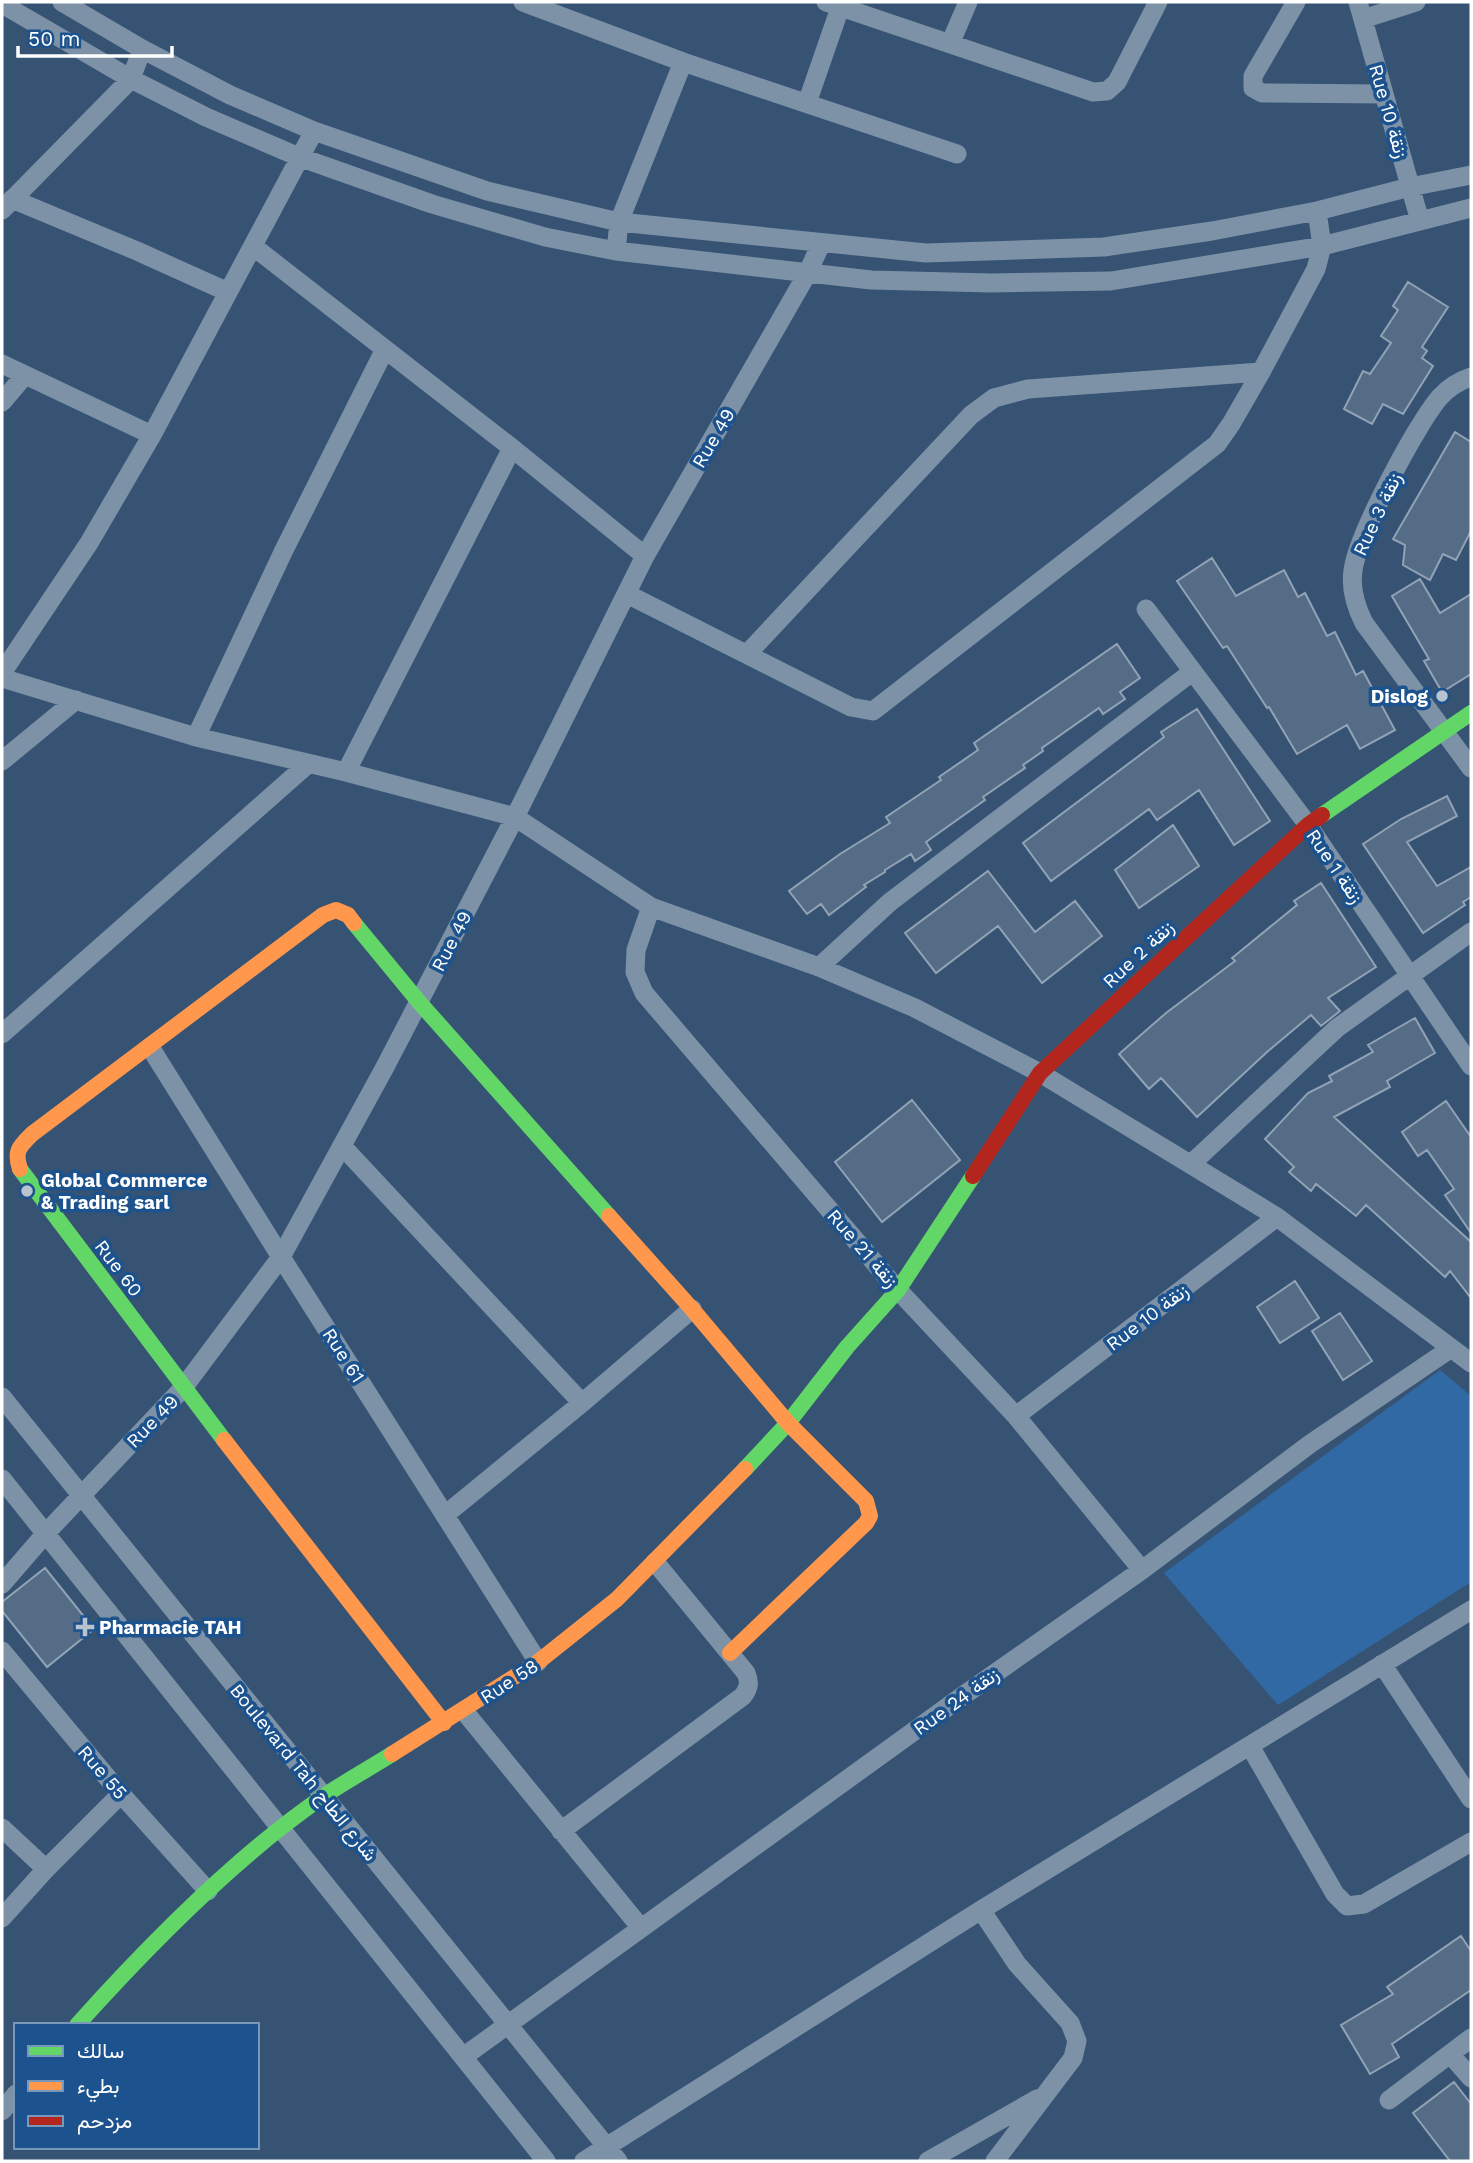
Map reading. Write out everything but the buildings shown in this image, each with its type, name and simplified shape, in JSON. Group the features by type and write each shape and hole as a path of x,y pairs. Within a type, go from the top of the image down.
{"street":[{"path":"62,2 230,96 314,131 487,191 620,222 926,253 1104,247 1212,231 1317,211 1471,174"},
{"path":"523,2 683,62 957,154"},
{"path":"950,44 968,2"},
{"path":"807,103 836,4 1093,92 1107,91 1117,82 1158,2"},
{"path":"1296,2 1253,76 1253,88 1262,93 1383,94"},
{"path":"1360,10 1416,2"},
{"path":"2,4 131,79 206,117 299,157 432,204 545,237 616,251 884,281 1111,281 1322,246 1471,208"},
{"name":"Rue 10 زنقة","path":"1360,10 1420,221"},
{"path":"142,49 131,79 7,204 137,251 228,292"},
{"path":"616,251 620,222 683,62"},
{"path":"314,131 152,435 89,544 2,675 195,737 346,772 515,817 651,907 819,967 915,1008 1040,1073 1278,1217 1471,1363"},
{"path":"627,594 852,708 873,710 1217,444 1261,372 1316,269 1322,246 1317,211"},
{"name":"Rue 49","path":"2,1584 46,1532 183,1388 281,1257 343,1147 419,1002 645,556 807,274 821,244"},
{"path":"254,247 512,448 645,556"},
{"path":"195,737 284,550 386,349"},
{"path":"2,364 152,435"},
{"path":"747,654 971,415 994,398 1028,389 1261,372"},
{"path":"2,402 25,375"},
{"name":"Rue 3 زنقة","path":"1471,377 1457,383 1437,400 1414,438 1373,516 1356,556 1352,579 1355,602 1364,623 1471,768"},
{"path":"346,772 512,448"},
{"name":"Rue 1 زنقة","path":"1146,609 1308,825 1471,1066"},
{"path":"819,967 890,902 1192,672"},
{"path":"2,761 76,700"},
{"name":"Rue 2 زنقة","path":"898,1290 1040,1073 1308,825 1471,713"},
{"path":"2,1034 308,764"},
{"name":"Rue 21 زنقة","path":"651,907 636,950 635,972 644,993 898,1290 1016,1416 1142,1570"},
{"name":"Rue 60","path":"419,1002 348,915 336,910 323,915 32,1134 20,1146 16,1157 20,1171 183,1388 444,1723"},
{"path":"1191,1164 1337,1028 1471,932"},
{"path":"419,1002 692,1309 788,1423 866,1501 870,1516 730,1653"},
{"name":"Rue 61","path":"150,1047 538,1662"},
{"path":"343,1147 582,1403"},
{"name":"Rue 10 زنقة","path":"1016,1416 1278,1217"},
{"name":"Rue 58","path":"79,2023 111,1987 208,1891 280,1829 324,1796 464,1711 538,1662 617,1599 697,1520 788,1423 847,1347 898,1290"},
{"path":"445,1515 692,1309"},
{"name":"Rue 24 زنقة","path":"463,2057 964,1695 1142,1570 1310,1444 1450,1349"},
{"name":"Boulevard Tah شارع الطاح","path":"2,1397 612,2154"},
{"path":"2,1479 547,2161"},
{"path":"561,1831 743,1696 749,1684 748,1678 730,1653 655,1562"},
{"path":"584,2161 612,2154 981,1910 1471,1610"},
{"name":"Rue 55","path":"2,1651 121,1794 208,1891"},
{"path":"1382,1664 1471,1799"},
{"path":"464,1711 641,1928"},
{"path":"1250,1746 1335,1894 1347,1906 1364,1905 1471,1842"},
{"path":"2,1918 46,1869 121,1794"},
{"path":"2,1828 46,1869"},
{"path":"981,1910 1017,1964 1075,2032 1077,2041 1073,2058 995,2161"},
{"path":"1389,2099 1471,2038"},
{"path":"1450,2054 1471,2078"},
{"path":"928,2161 1046,2094"},
{"path":"2,2111 14,2096"}],"shaded area":[{"path":"1440,1370 1471,1396 1471,1582 1278,1705 1164,1573"}],"traffic: fast":[{"path":"1322,815 1471,713"},
{"path":"354,923 419,1002 609,1216"},
{"path":"20,1169 224,1440"},
{"path":"745,1469 788,1423 847,1347 898,1290 973,1176"},
{"path":"79,2023 194,1903 258,1846 324,1796 392,1754"}],"traffic: slow":[{"path":"20,1169 19,1150 32,1134 323,915 336,910 348,915 354,923"},
{"path":"609,1216 788,1423 866,1501 870,1516 866,1523 730,1653"},
{"path":"224,1440 444,1723"},
{"path":"392,1754 538,1662 617,1599 745,1469"}],"traffic: jam":[{"path":"973,1176 1040,1073 1322,815"}],"place":[{"name":"Dislog","path":"1442,696"},
{"name":"Global Commerce & Trading sarl","path":"27,1191"},
{"name":"Pharmacie TAH","path":"85,1627"}]}
